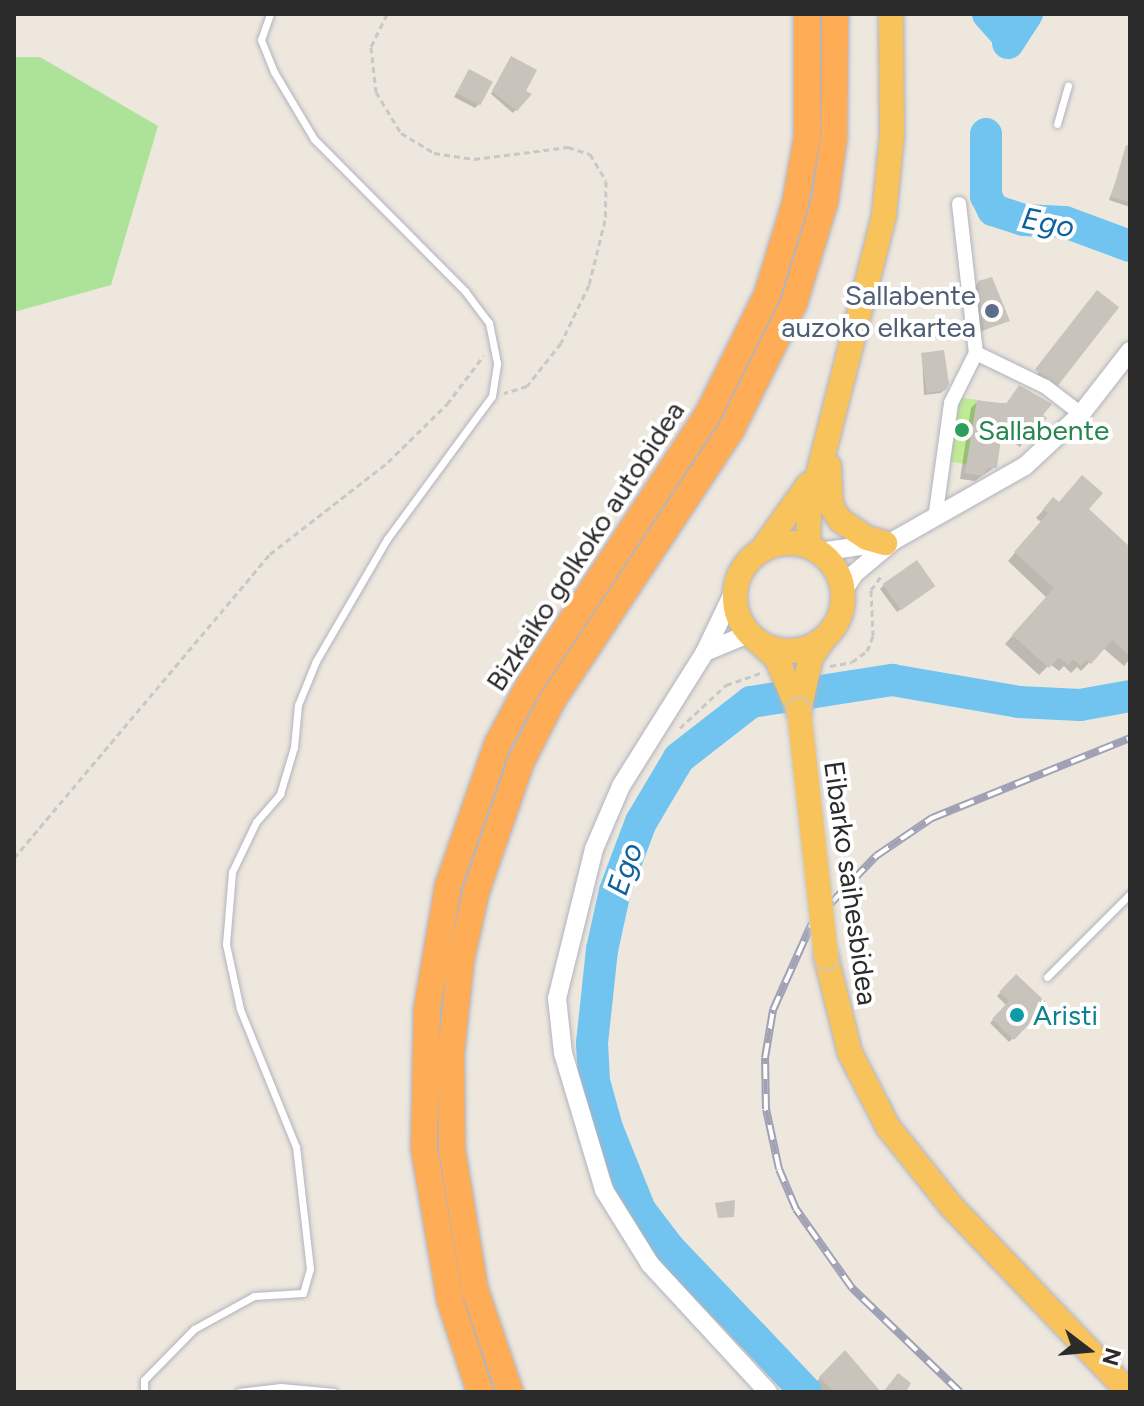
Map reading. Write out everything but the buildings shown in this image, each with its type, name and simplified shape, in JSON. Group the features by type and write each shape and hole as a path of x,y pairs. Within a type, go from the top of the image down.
{"highway":[{"name":"Bizkaiko golkoko autobidea","path":"480,1392 447,1287 424,1148 427,1009 448,886 497,745 528,687 707,416 767,295 795,204 807,138 811,67 807,14"},
{"name":"Bizkaiko golkoko autobidea","path":"510,1392 475,1290 452,1150 451,1053 461,960 476,892 521,762 553,699 731,430 794,303 825,201 838,70 835,14"},
{"path":"797,674 838,617 843,591 839,576 814,549 809,510 835,420 884,215 892,135 891,14"},
{"path":"835,420 831,506 852,531 889,542"},
{"path":"820,469 761,551 740,574 735,589 740,620 755,639 793,652 824,639"},
{"path":"761,551 776,545 814,549"},
{"name":"Eibarko saihesbidea","path":"755,639 797,674 826,957 850,1053 888,1127 951,1206 1129,1392"}],"street":[{"path":"935,519 951,403 976,353 959,204"},
{"path":"843,591 854,574 889,542 1025,466 1081,414 1130,351"},
{"path":"976,353 1046,387 1081,414"},
{"path":"814,549 889,542"},
{"path":"735,589 705,652 621,786 594,849 557,998 563,1053 584,1136 618,1216 650,1264 768,1392"},
{"path":"705,652 755,639"}],"lane":[{"path":"144,1392 144,1380 194,1329 254,1296 303,1293 310,1269 296,1147 240,1009 226,944 232,872 256,822 280,794 294,747 298,705 316,661 387,539 492,396 497,363 489,323 465,291 314,139 274,72 261,40 270,14"},
{"path":"1057,124 1068,86"},
{"path":"1047,977 1130,894"},
{"path":"239,1392 281,1387 334,1392"}],"path":[{"path":"387,14 371,47 376,92 401,133 434,153 474,159 568,147 590,154 606,181 605,220 589,285 561,343 527,386 492,396"},
{"path":"14,858 270,554 388,462 447,404 493,342"},
{"path":"675,736 726,685 852,662 867,651 873,636 871,590 885,571"}],"green space":[{"path":"14,57 40,57 158,126 111,285 14,312"},
{"name":"Sallabente","path":"958,397 977,400 967,464 948,461"}],"waterway":[{"path":"988,14 1009,37"},
{"name":"Ego","path":"1008,43 1027,14"},
{"name":"Ego","path":"986,134 986,196 993,210 1023,220 1065,222 1130,246"},
{"name":"Ego","path":"806,1392 668,1247 640,1210 607,1128 594,1081 592,1043 602,950 615,891 641,822 679,758 751,702 892,680 1019,702 1080,705 1130,696"}],"railway":[{"path":"960,1392 852,1288 796,1209 779,1169 766,1109 765,1058 773,1010 812,923 876,856 932,818 1130,738"}],"place":[{"name":"Sallabente auzoko elkartea","path":"992,311"},
{"name":"Sallabente","path":"962,430"},
{"name":"Aristi","path":"1017,1015"}]}
